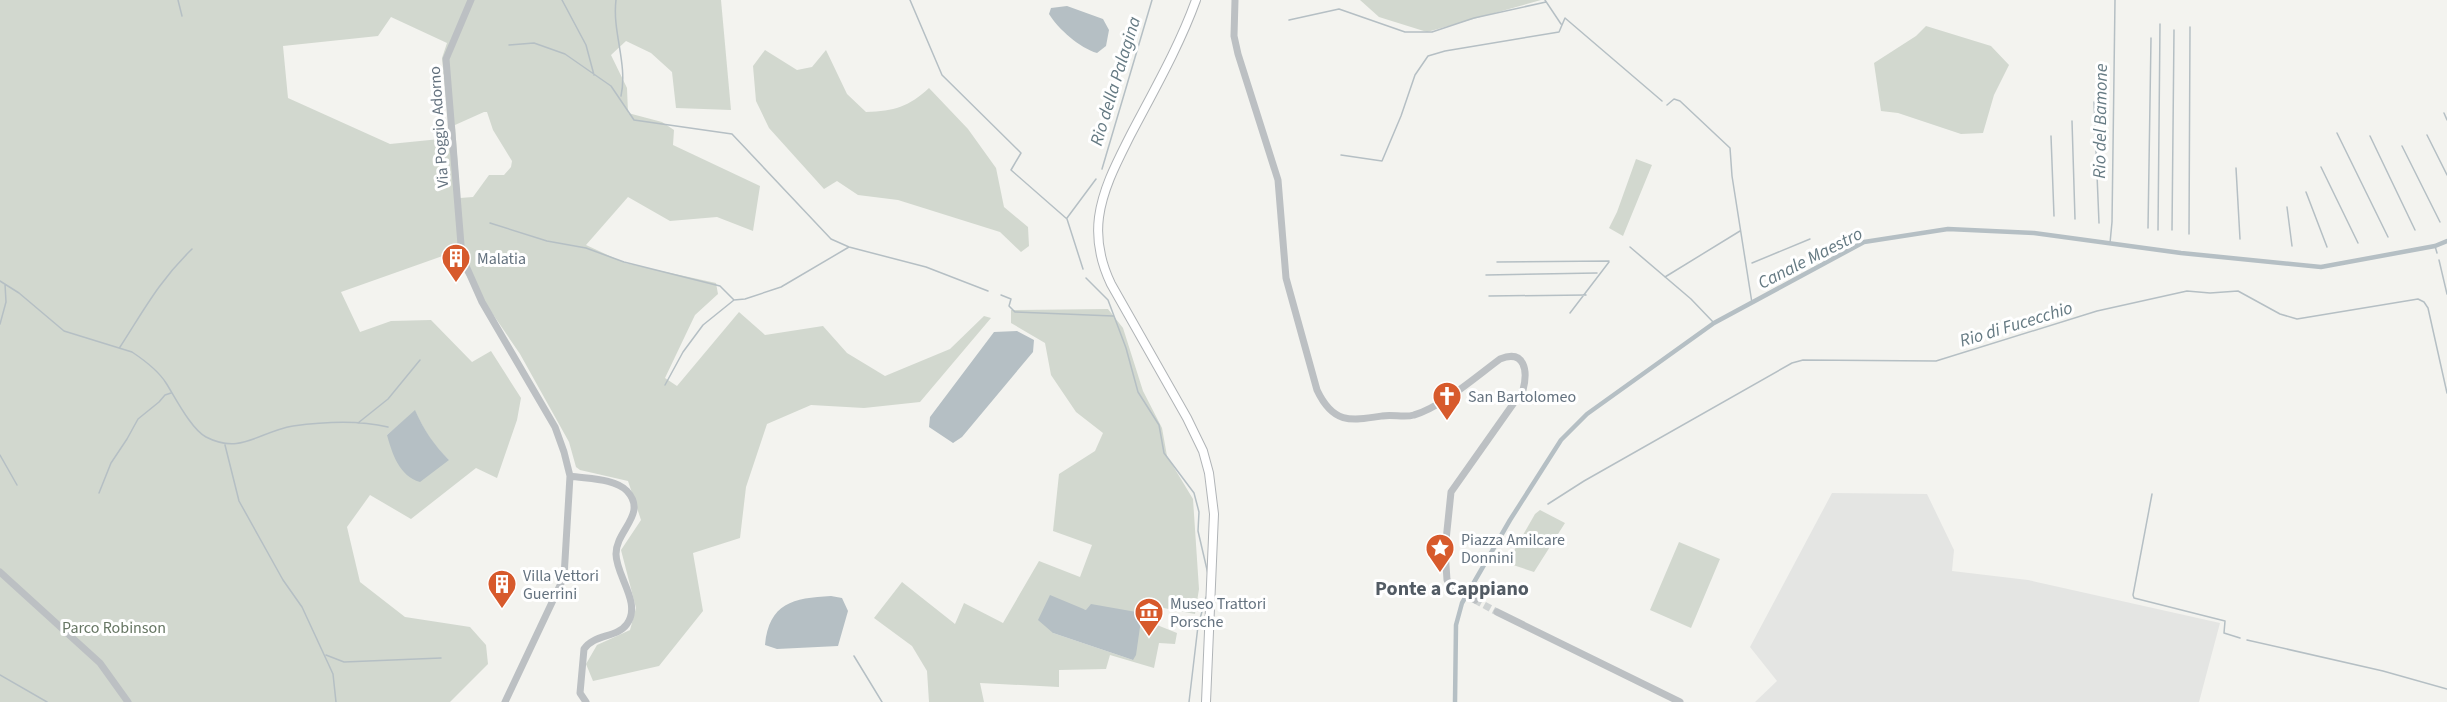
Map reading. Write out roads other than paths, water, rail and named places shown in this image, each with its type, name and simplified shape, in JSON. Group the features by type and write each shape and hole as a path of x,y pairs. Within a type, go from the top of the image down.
{"main road":[{"path":"1196,0 1183,31 1108,180 1099,216 1098,232 1102,260 1111,284 1187,418 1203,452 1209,473 1214,514 1206,702"}],"street":[{"name":"Via Poggio Adorno","path":"471,0 446,59 462,257 482,302 555,427 570,476"},
{"path":"1235,0 1234,36 1238,54 1278,180 1286,278 1317,390 1323,403 1332,413 1344,419 1411,416 1431,408 1500,360 1512,357 1518,358 1524,364 1526,373 1523,390 1451,492 1445,550 1446,574 1448,583 1475,600"},
{"path":"505,702 564,577 570,476 619,484 629,494 634,508 633,518 619,540 616,553 630,602 631,616 621,630 593,640 584,649 580,693 586,702"},
{"path":"0,572 100,663 128,702"},
{"path":"1497,612 1680,702"}],"waterway":[{"path":"178,0 182,16"},
{"path":"562,0 586,45 594,75"},
{"path":"616,0 616,24 623,72 621,96"},
{"path":"910,0 942,75 1021,153 1011,170 1067,219 1083,269"},
{"name":"Rio della Palagina","path":"1102,169 1152,0"},
{"path":"1545,0 1561,24"},
{"name":"Rio del Bamone","path":"2110,243 2115,0"},
{"path":"1289,20 1339,9 1405,32 1432,32 1474,18 1546,2"},
{"path":"1341,155 1382,161 1415,75 1428,56 1445,51 1559,32 1565,18 1662,101"},
{"path":"2158,230 2160,24"},
{"path":"2189,234 2190,27"},
{"path":"2172,230 2174,30"},
{"path":"2148,228 2151,38"},
{"path":"509,45 534,43 565,54 611,86 634,120 732,134 831,239 849,247 926,267 988,291"},
{"path":"1667,105 1674,99 1680,101 1730,148 1732,176 1752,303"},
{"path":"2094,102 2099,223"},
{"path":"2444,113 2447,120"},
{"path":"2072,121 2075,219"},
{"path":"2337,133 2388,237"},
{"path":"2427,135 2447,175"},
{"path":"2051,136 2054,216"},
{"path":"2370,136 2415,230"},
{"path":"2402,146 2440,222"},
{"path":"2321,167 2358,243"},
{"path":"2236,168 2240,239"},
{"name":"Rio della Palagina","path":"1067,218 1096,179"},
{"path":"2306,192 2327,247"},
{"path":"2287,207 2292,246"},
{"path":"490,223 547,241 586,248 624,262 720,286 734,300"},
{"name":"Canale Maestro","path":"1455,702 1456,625 1462,603 1510,520 1561,440 1587,414 1714,323 1864,242 1948,229 2034,233 2181,253 2321,267 2435,246 2447,241"},
{"path":"1665,277 1740,231"},
{"path":"1752,263 1810,239"},
{"name":"Canale Maestro","path":"2435,246 2437,253"},
{"path":"665,385 683,352 703,325 734,300 745,299 781,287 849,247"},
{"path":"1630,247 1691,299 1714,323"},
{"path":"120,347 161,284 192,249"},
{"path":"2439,260 2447,294"},
{"path":"1497,262 1609,261"},
{"path":"1570,313 1609,262"},
{"path":"1486,275 1597,273"},
{"name":"Rio della Palagina","path":"1086,278 1108,300 1126,348 1138,392 1159,425 1164,453 1194,493 1199,512 1198,531 1208,574"},
{"path":"0,281 19,293 64,331 132,352 141,358 163,378 200,433 218,442 240,443 281,429 316,423 341,422 388,427"},
{"path":"0,324 6,302 5,284"},
{"name":"Rio di Fucecchio","path":"1548,504 1584,481 1792,363 1803,360 1936,361 2097,311 2187,291 2210,293 2238,291 2280,314 2297,319 2418,299 2428,308 2447,393"},
{"path":"1001,295 1011,299 1009,306 1015,312 1113,316"},
{"path":"1489,296 1586,295"},
{"path":"358,423 388,399 420,360"},
{"path":"99,493 111,463 138,419 165,395 171,393"},
{"path":"225,445 239,501 283,580 302,607 333,674 336,702"},
{"path":"0,455 17,485"},
{"path":"2152,494 2134,598 2225,621 2224,633 2240,638"},
{"name":"Rio della Palagina","path":"1189,702 1198,626 1206,597"},
{"path":"2247,640 2383,671 2447,689"},
{"path":"326,655 344,662 441,658"},
{"path":"854,656 882,702"},
{"path":"0,675 47,702"}],"tunnel":[{"path":"1475,600 1497,612"}],"place":[{"name":"Malatia","path":"456,284"},
{"name":"San Bartolomeo","path":"1447,422"},
{"name":"Piazza Amilcare Donnini","path":"1440,574"},
{"name":"Villa Vettori Guerrini","path":"502,610"},
{"name":"Museo Trattori Porsche","path":"1149,638"}],"district":[{"name":"Ponte a Cappiano","path":"1452,588"}],"park label":[{"name":"Parco Robinson","path":"114,627"}]}
